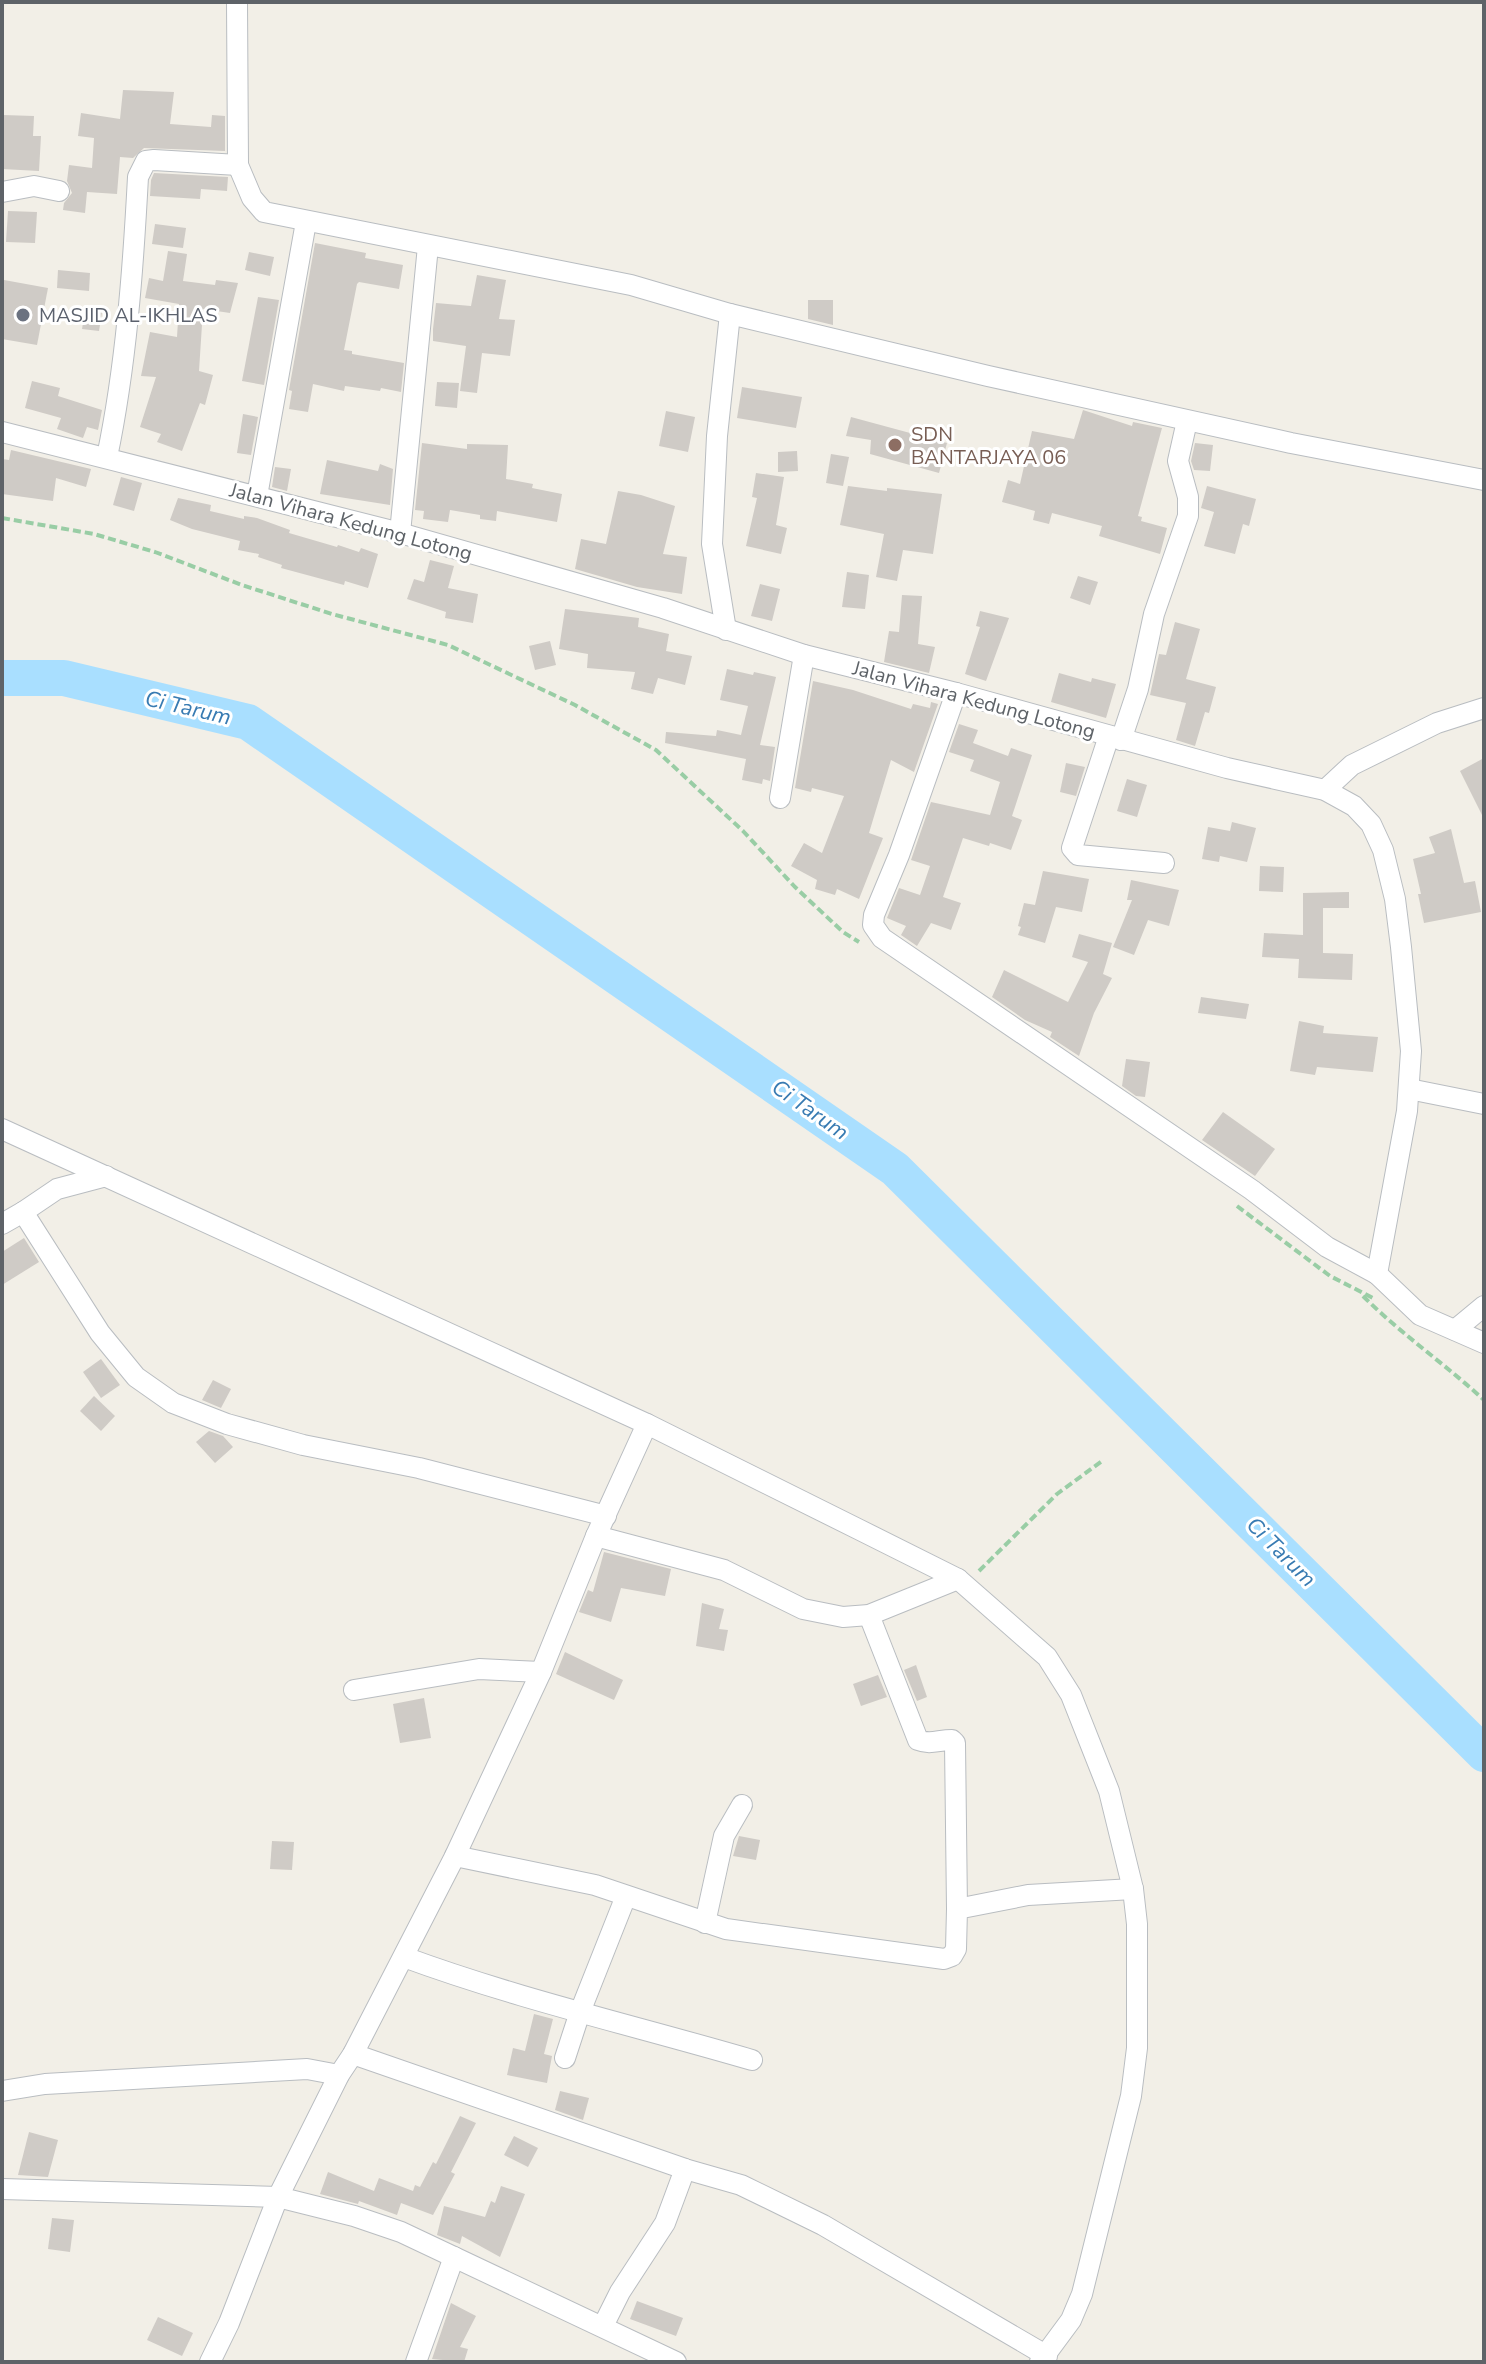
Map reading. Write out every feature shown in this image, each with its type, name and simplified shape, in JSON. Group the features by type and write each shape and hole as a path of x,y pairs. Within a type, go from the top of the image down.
{"street":[{"path":"237,2 238,165 252,198 264,212 631,285 730,314 1187,421 1484,480"},
{"path":"107,457 126,331 138,177 142,167 146,161 154,160 238,165"},
{"path":"2,192 34,186 59,191"},
{"path":"257,496 306,222"},
{"path":"400,533 428,246"},
{"path":"726,630 712,544 717,436 730,314"},
{"path":"1164,863 1078,855 1072,848 1115,738 1138,689 1154,614 1188,516 1188,497 1178,461 1187,421"},
{"name":"Jalan Vihara Kedung Lotong","path":"2,432 400,533 663,608 804,655 1325,790 1354,806 1371,824 1383,850 1395,899 1408,998 1411,1051 1407,1111 1377,1274"},
{"path":"780,798 804,655"},
{"path":"956,693 899,855 874,915 873,925 882,938 1252,1190 1327,1247 1377,1274 1420,1315 1484,1343"},
{"path":"1325,790 1352,765 1437,723 1484,708"},
{"path":"1409,1089 1484,1104"},
{"path":"2,1129 647,1424 961,1582 1047,1657 1063,1678 1109,1791 1133,1889 1137,1924 1137,2048 1131,2096 1082,2294 1071,2320 1044,2359 823,2225 741,2185 685,2169 353,2054"},
{"path":"2,1224 57,1189 106,1176"},
{"path":"23,1212 100,1333 136,1377 173,1403 227,1424 303,1445 419,1468 606,1516"},
{"path":"1455,1330 1484,1306"},
{"path":"210,2362 229,2323 278,2197 455,1856 541,1672 596,1536 647,1424"},
{"path":"596,1536 724,1570 803,1609 843,1617 869,1615 961,1582"},
{"path":"455,1856 595,1885 726,1929 944,1959 952,1956 956,1949 957,1909 955,1743 943,1740 928,1744 918,1740 869,1615"},
{"path":"354,1690 479,1669 541,1672"},
{"path":"705,1923 724,1836 742,1805"},
{"path":"957,1909 1028,1895 1133,1889"},
{"path":"565,2058 626,1896"},
{"path":"404,1957 453,1975 752,2060"},
{"path":"2,2091 45,2084 307,2069 339,2075"},
{"path":"603,2326 620,2292 665,2223 685,2169"},
{"path":"2,2189 278,2197 401,2232 676,2362"},
{"path":"416,2362 454,2257"}],"path":[{"path":"2,518 94,534 332,614 448,645 575,705 656,750 743,831 795,887 843,932 862,943"},
{"path":"1235,1204 1330,1276 1376,1299"},
{"path":"1362,1294 1387,1320 1484,1400"},
{"path":"961,1582 1057,1494 1102,1461"}],"building":[{"path":"123,90 174,92 170,124 211,127 212,115 225,116 225,151 144,148 133,158 120,157 117,194 87,192 85,213 63,210 72,193 67,181 69,165 92,168 94,138 78,136 81,113 120,119"},
{"path":"3,115 34,116 33,136 41,136 39,171 2,169"},
{"path":"154,173 228,177 227,191 201,189 200,199 150,196"},
{"path":"8,211 37,212 35,243 6,242"},
{"path":"155,224 186,228 183,248 152,244"},
{"path":"315,243 366,253 365,258 403,265 399,289 357,284 344,350 404,363 401,392 345,386 344,391 313,384 308,412 289,409 292,391 289,390"},
{"path":"168,251 187,254 183,281 215,285 216,280 238,283 230,313 203,309 199,371 213,375 205,405 200,403 182,451 157,442 161,434 140,427 156,377 141,376 150,332 177,337 179,304 145,298 149,278 163,281"},
{"path":"249,252 274,257 270,276 245,270"},
{"path":"58,270 90,273 89,291 57,288"},
{"path":"477,275 506,280 499,319 515,320 510,356 482,353 477,393 460,391 466,346 433,341 433,329 436,303 471,306"},
{"name":"MASJID AL-IKHLAS","path":"4,280 48,288 37,345 2,339"},
{"path":"258,297 279,300 264,385 242,381"},
{"path":"808,300 833,300 833,325 808,319"},
{"path":"85,310 102,312 99,331 82,329"},
{"path":"32,381 60,388 58,396 102,410 98,430 87,427 83,438 57,429 61,418 25,408"},
{"path":"437,382 459,383 457,408 435,406"},
{"path":"742,387 802,397 796,428 737,418"},
{"path":"1083,410 1132,426 1133,422 1162,428 1138,516 1142,517 1141,521 1167,528 1160,554 1099,536 1102,526 1052,513 1049,524 1033,520 1035,511 1002,502 1008,480 1020,484 1032,431 1074,439"},
{"path":"666,411 695,417 688,452 659,446"},
{"path":"243,414 258,417 251,455 237,453"},
{"name":"SDN BANTARJAYA 06","path":"851,417 947,443 939,473 870,454 871,440 846,436"},
{"path":"422,443 467,449 467,444 508,445 506,479 562,494 557,522 497,511 496,521 450,510 448,522 423,519 424,511 415,510"},
{"path":"1195,443 1213,445 1210,471 1194,470 1191,461"},
{"path":"11,450 91,469 86,487 56,478 53,501 2,494 2,459 9,460"},
{"path":"797,451 798,471 778,472 778,452"},
{"path":"831,454 849,457 843,486 826,483"},
{"path":"327,460 378,471 380,464 393,469 390,505 320,494"},
{"path":"275,467 291,469 287,491 272,487"},
{"path":"756,473 784,477 776,525 787,528 781,554 746,546 757,498 752,497"},
{"path":"121,477 142,483 134,511 113,505"},
{"path":"848,486 942,494 933,554 903,550 897,581 876,577 884,534 840,525"},
{"path":"1207,486 1256,499 1249,526 1243,524 1235,554 1204,546 1214,512 1201,508"},
{"path":"618,491 675,506 663,554 687,557 682,594 637,587 575,569 581,539 606,544"},
{"path":"178,498 211,505 210,511 244,519 244,516 257,518 290,530 289,533 337,547 359,552 361,548 378,554 368,588 345,581 344,585 281,568 282,565 258,557 259,554 238,550 240,541 170,520"},
{"path":"430,560 454,566 448,588 478,594 473,623 445,618 446,612 407,599 414,579 424,582"},
{"path":"847,572 869,575 865,609 842,607"},
{"path":"1078,576 1098,582 1090,605 1070,598"},
{"path":"760,584 780,589 772,621 751,616"},
{"path":"902,595 922,596 918,644 935,647 929,673 884,662 889,631 899,632"},
{"path":"565,609 639,618 638,627 669,634 666,651 692,656 685,685 658,678 653,694 631,689 635,672 587,668 588,654 559,649"},
{"path":"980,611 1009,618 986,681 965,674 980,627 976,626"},
{"path":"1175,622 1200,629 1186,679 1216,687 1195,746 1176,740 1186,703 1150,695 1159,654 1166,655"},
{"path":"550,641 556,665 535,670 529,646"},
{"path":"727,669 776,677 760,745 775,747 770,781 763,779 762,784 742,780 746,759 665,743 666,732 716,736 717,730 741,735 748,706 720,700"},
{"path":"1059,673 1091,682 1092,678 1116,684 1106,718 1051,702"},
{"path":"813,681 911,709 913,704 930,708 931,702 938,704 914,772 891,760 869,833 883,838 859,899 837,889 835,895 815,889 817,880 791,866 804,843 822,853 844,796 812,788 811,792 795,788"},
{"path":"959,724 978,730 973,743 1008,756 1011,748 1032,755 1012,816 1022,820 1011,850 963,838 943,897 961,903 951,930 931,923 917,946 901,935 906,926 887,918 899,888 920,895 930,866 911,860 931,802 990,815 1000,782 970,771 974,760 949,752"},
{"path":"1484,758 1484,819 1460,771"},
{"path":"1066,763 1085,767 1076,796 1060,792"},
{"path":"1127,779 1147,785 1137,817 1117,811"},
{"path":"1232,822 1256,828 1247,862 1220,856 1219,862 1202,859 1208,827 1230,831"},
{"path":"1451,829 1464,883 1475,881 1481,912 1424,923 1413,859 1435,853 1429,837"},
{"path":"1260,866 1284,867 1283,892 1259,891"},
{"path":"1043,871 1089,879 1082,912 1056,907 1045,943 1018,935 1024,903 1035,905"},
{"path":"1131,880 1179,890 1169,926 1148,920 1134,955 1113,947 1132,900 1127,900"},
{"path":"1349,892 1349,908 1323,908 1323,953 1353,954 1352,980 1298,978 1299,959 1262,957 1264,933 1303,935 1303,893"},
{"path":"1079,934 1112,943 1103,974 1112,978 1094,1013 1079,1056 1050,1037 1052,1032 1025,1020 992,997 1004,970 1068,1002 1088,962 1072,957"},
{"path":"1201,997 1249,1004 1246,1019 1198,1013"},
{"path":"1299,1021 1324,1026 1323,1033 1378,1037 1373,1072 1317,1067 1315,1075 1290,1071"},
{"path":"1126,1059 1150,1062 1145,1097 1136,1096 1122,1086"},
{"path":"1223,1112 1275,1149 1255,1176 1202,1140"},
{"path":"24,1238 39,1262 2,1285 2,1252"},
{"path":"101,1359 120,1385 101,1398 83,1372"},
{"path":"213,1380 231,1389 221,1408 202,1400"},
{"path":"94,1396 115,1416 101,1431 80,1411"},
{"path":"209,1431 223,1436 233,1447 215,1463 196,1442"},
{"path":"604,1552 671,1569 665,1596 621,1588 611,1622 579,1612 588,1590 593,1592"},
{"path":"702,1603 724,1609 719,1629 728,1630 724,1651 696,1646"},
{"path":"565,1652 623,1680 614,1700 556,1674"},
{"path":"916,1665 927,1697 917,1701 904,1670"},
{"path":"878,1675 887,1697 861,1706 853,1684"},
{"path":"424,1698 431,1738 400,1743 393,1704"},
{"path":"739,1836 760,1840 756,1860 733,1856"},
{"path":"272,1841 294,1842 292,1870 270,1869"},
{"path":"534,2014 553,2019 544,2054 552,2056 547,2083 507,2075 513,2048 525,2051"},
{"path":"560,2091 589,2098 583,2120 555,2110"},
{"path":"460,2116 476,2123 451,2172 455,2174 433,2215 401,2203 397,2215 359,2201 358,2204 320,2194 328,2172 374,2191 379,2178 413,2191 415,2185 420,2187 433,2162 436,2164"},
{"path":"29,2132 58,2140 48,2177 18,2175"},
{"path":"514,2136 538,2148 528,2167 504,2155"},
{"path":"501,2186 525,2194 500,2257 462,2236 460,2244 437,2235 444,2206 485,2217 491,2201 495,2203"},
{"path":"52,2218 74,2220 70,2252 48,2249"},
{"path":"637,2301 683,2318 676,2336 630,2319"},
{"path":"451,2303 476,2316 460,2347 468,2349 464,2362 432,2359"},
{"path":"158,2317 193,2333 182,2356 147,2340"}],"waterway":[{"name":"Ci Tarum","path":"2,678 64,678 248,722 895,1169 1484,1754"}],"place":[{"name":"MASJID AL-IKHLAS","path":"23,315"},
{"name":"SDN BANTARJAYA 06","path":"895,445"}]}
